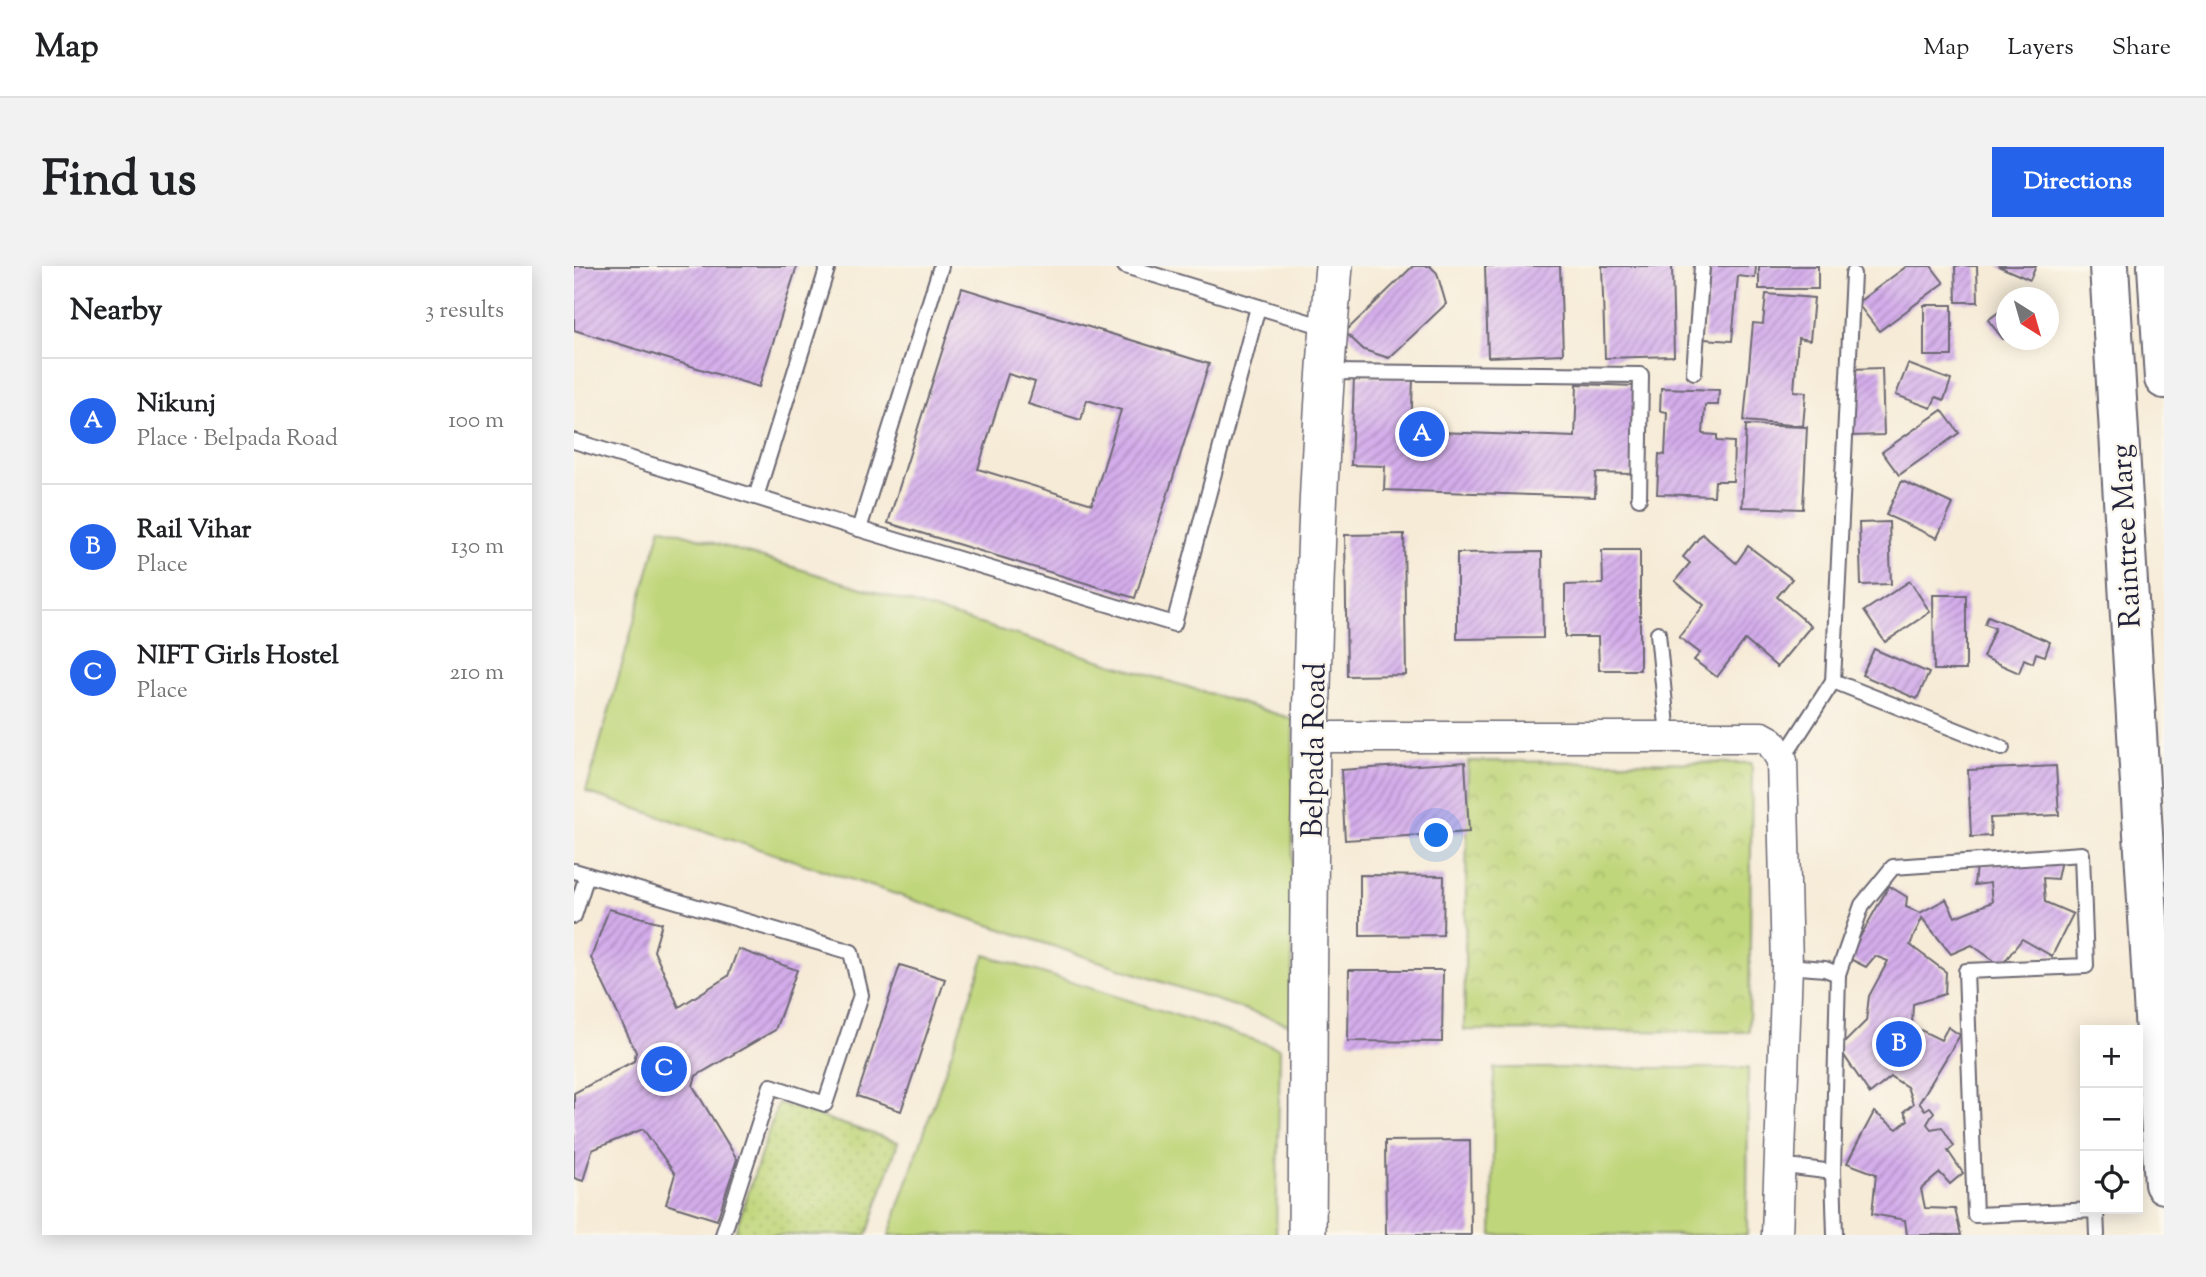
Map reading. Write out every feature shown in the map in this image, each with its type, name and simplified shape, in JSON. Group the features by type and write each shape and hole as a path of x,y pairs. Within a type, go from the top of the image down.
{"main road":[{"name":"Raintree Marg","path":"2109,266 2164,1184"},
{"path":"2157,266 2164,379"}],"street":[{"name":"Belpada Road","path":"1307,1235 1312,737 1325,372 1334,266"},
{"path":"1312,737 1762,737 1771,742 1782,760 1787,967 1777,1166 1777,1235"}],"lane":[{"path":"756,497 828,266"},
{"path":"859,529 941,266"},
{"path":"1125,266 1329,329"},
{"path":"1694,372 1702,266"},
{"path":"1782,760 1833,681 1853,274"},
{"path":"574,441 1174,624 1258,307"},
{"path":"1325,372 1641,375 1639,498"},
{"path":"1658,633 1668,736"},
{"path":"1833,681 2002,748"},
{"path":"1835,1235 1833,1172 1838,974 1862,905 1893,867 2082,854 2086,966 1966,971 1975,1215 2096,1210 2097,1235"},
{"path":"574,916 581,873 851,952 861,995 825,1104 772,1086 723,1235"},
{"path":"1787,967 1825,968 1838,974"},
{"path":"1777,1166 1833,1172"}],"green space":[{"path":"661,527 1293,719 1292,1025 586,792"},
{"path":"1468,761 1752,763 1749,1032 1464,1030"},
{"path":"985,955 1280,1048 1276,1235 889,1235"},
{"path":"1494,1068 1748,1068 1747,1235 1492,1235"},
{"path":"778,1103 898,1142 867,1235 734,1235"}],"building":[{"path":"574,266 797,266 759,387 574,330"},
{"path":"1413,266 1430,266 1437,273 1446,304 1389,358 1364,350 1345,332"},
{"path":"1485,266 1560,266 1563,354 1488,357"},
{"path":"1602,266 1672,266 1674,356 1605,358"},
{"path":"1710,266 1756,266 1755,278 1738,276 1732,341 1704,339"},
{"path":"1759,266 1818,266 1818,289 1759,289"},
{"path":"1907,266 1931,266 1944,283 1879,331 1857,303"},
{"path":"1955,266 1977,266 1978,302 1956,302"},
{"path":"1998,266 2036,266 2030,280"},
{"path":"962,288 1209,364 1135,598 888,523","holes":["1008,374 1035,382 1028,404 1081,420 1087,400 1121,410 1092,504 978,469"]},
{"path":"1766,294 1814,298 1810,340 1798,338 1794,391 1806,392 1803,426 1744,421 1753,323 1763,324"},
{"path":"1924,305 1952,305 1952,356 1924,356"},
{"path":"1996,314 1996,330 1988,320"},
{"path":"1908,364 1951,380 1944,400 1936,397 1931,408 1896,395"},
{"path":"1882,368 1884,435 1851,436 1849,369"},
{"path":"1354,376 1413,379 1411,431 1575,437 1577,384 1636,386 1632,474 1596,473 1595,497 1384,490 1385,466 1351,465"},
{"path":"1661,388 1719,390 1718,405 1705,405 1703,434 1717,435 1717,441 1734,442 1733,481 1715,481 1714,496 1657,494 1659,454 1665,455 1667,412 1660,411"},
{"path":"1942,410 1959,433 1899,475 1882,452"},
{"path":"1746,425 1807,427 1803,509 1742,507"},
{"path":"1902,481 1953,504 1937,538 1886,515"},
{"path":"1889,522 1891,584 1861,585 1859,523"},
{"path":"1404,534 1406,675 1347,676 1345,535"},
{"path":"1702,534 1736,563 1748,546 1792,579 1777,597 1811,626 1777,667 1745,640 1717,677 1694,660 1700,653 1679,637 1704,605 1675,581 1690,563 1683,557"},
{"path":"1602,550 1640,550 1640,670 1599,670 1598,637 1565,637 1565,585 1603,584"},
{"path":"1542,552 1543,638 1457,639 1457,553"},
{"path":"1910,581 1930,612 1885,642 1864,611"},
{"path":"1933,595 1966,595 1966,670 1934,670"},
{"path":"1988,616 2050,642 2045,656 2036,653 2033,663 2024,659 2019,673 1983,657 1995,628 1985,624"},
{"path":"1874,649 1929,673 1917,699 1862,675"},
{"path":"1465,762 1469,832 1345,840 1341,770"},
{"path":"2056,766 2059,815 1990,818 1991,836 1971,837 1968,770"},
{"path":"2061,860 2057,879 2043,878 2045,902 2073,914 2052,956 2022,939 2001,966 1972,945 1951,954 1922,918 1910,945 1946,972 1945,994 1913,1004 1912,1026 1941,1040 1948,1027 1960,1035 1919,1103 1925,1110 1930,1107 1934,1112 1927,1124 1931,1129 1942,1127 1954,1146 1948,1151 1963,1173 1950,1184 1940,1173 1921,1189 1925,1208 1955,1209 1961,1235 1907,1235 1905,1220 1872,1214 1876,1174 1847,1163 1874,1112 1897,1129 1908,1120 1904,1111 1913,1104 1907,1087 1891,1077 1870,1094 1839,1048 1866,1021 1869,996 1888,961 1875,956 1866,967 1848,958 1889,886 1907,897 1906,907 1920,913 1946,899 1955,917 1992,902 1990,883 1974,885 1976,865"},
{"path":"1360,875 1444,876 1443,935 1360,936"},
{"path":"609,909 662,923 654,951 679,1007 728,976 738,949 797,970 775,1030 696,1076 693,1086 737,1159 717,1220 666,1204 675,1174 643,1129 592,1150 583,1181 574,1178 574,1093 634,1061 636,1052 591,958"},
{"path":"900,965 945,979 901,1111 857,1096"},
{"path":"1349,970 1443,970 1442,1042 1348,1041"},
{"path":"1470,1140 1471,1235 1386,1235 1385,1141"}],"place":[{"name":"Nikunj","path":"1422,434"},
{"name":"Rail Vihar","path":"1899,1044"},
{"name":"NIFT Girls Hostel","path":"664,1069"}]}
